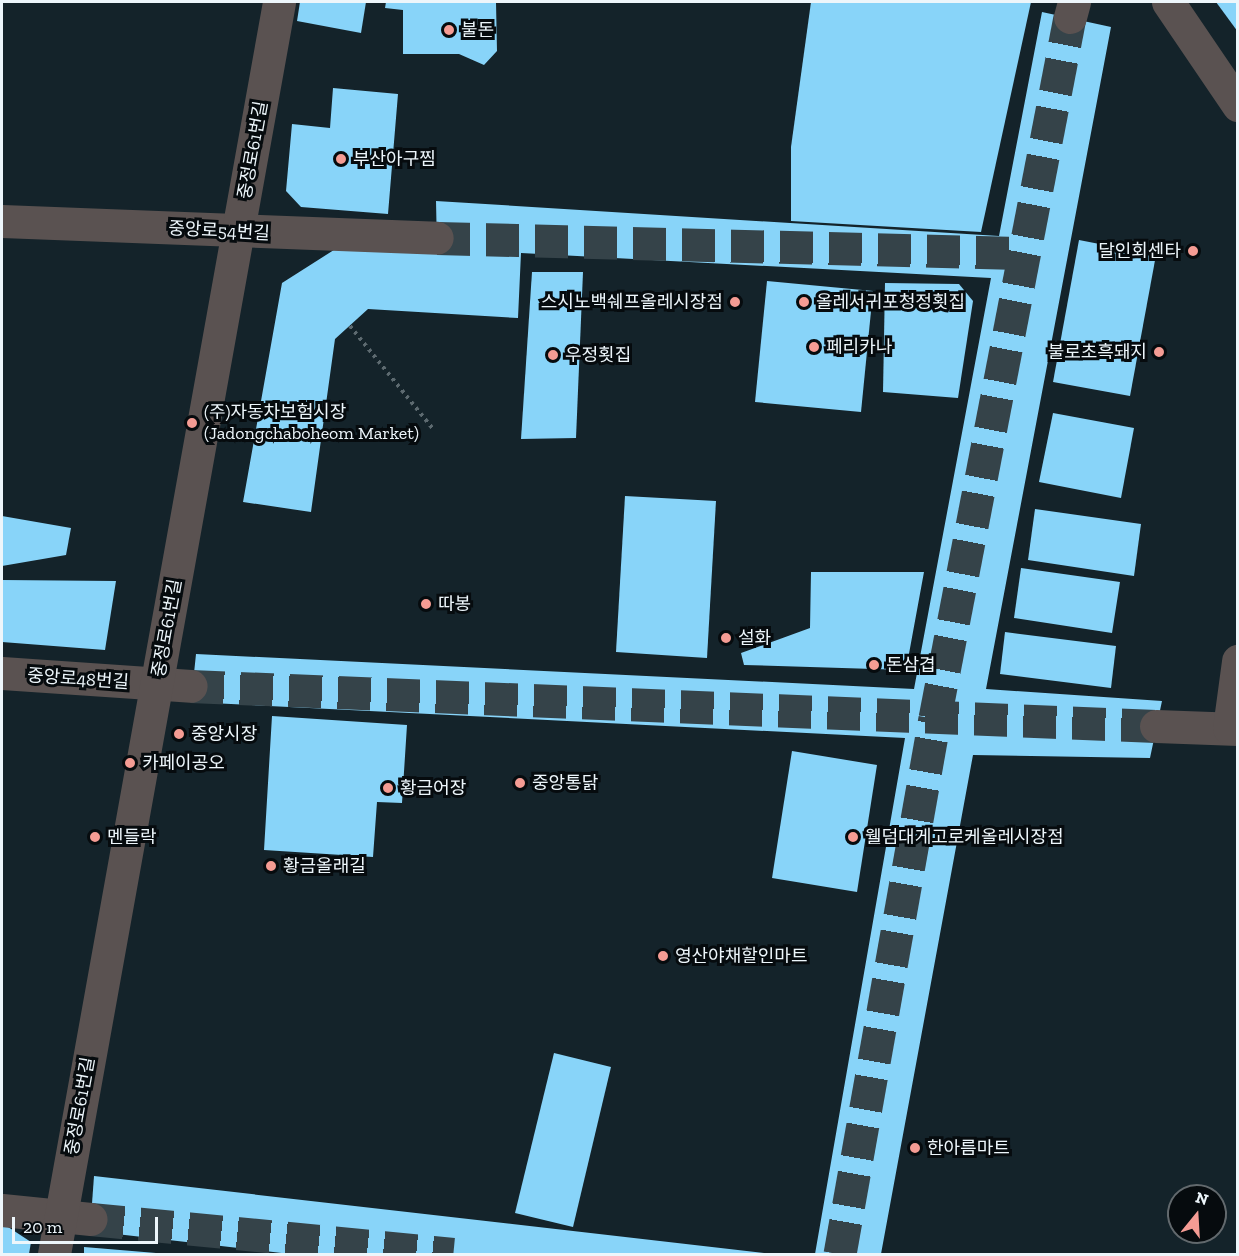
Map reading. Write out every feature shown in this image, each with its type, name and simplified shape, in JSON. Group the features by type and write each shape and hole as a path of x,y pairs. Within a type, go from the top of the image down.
{"street":[{"name":"중정로61번길","path":"54,1254 76,1218 157,684 279,2"},
{"path":"1168,2 1238,105"},
{"name":"중앙로54번길","path":"2,221 437,238"},
{"path":"1156,726 1233,729 1238,661"},
{"name":"중앙로48번길","path":"2,673 191,686"},
{"path":"2,1209 76,1218"}],"path":[{"path":"351,326 433,429"}],"building":[{"path":"300,2 366,2 361,33 297,21"},
{"name":"불돈","path":"386,2 496,2 497,51 484,65 459,54 403,54 403,10 385,8"},
{"path":"811,2 1031,2 981,232 791,221 791,147"},
{"path":"1216,2 1238,2 1238,32"},
{"path":"1042,12 1111,27 986,689 1162,701 1150,758 973,755 881,1254 815,1254 905,738 191,702 196,654 914,689 991,278 521,253 518,318 368,309 335,339 311,512 243,502 282,283 337,248 437,248 436,201 999,236"},
{"name":"부산아구찜","path":"333,88 398,94 388,214 301,207 286,191 292,124 330,128"},
{"path":"1079,240 1156,255 1130,396 1053,382"},
{"name":"우정횟집","path":"532,272 583,272 576,438 521,439"},
{"name":"페리카나","path":"767,281 873,291 861,412 755,402"},
{"path":"885,283 959,284 973,301 958,398 883,392"},
{"path":"1053,413 1134,428 1121,498 1039,482"},
{"path":"625,496 716,501 707,658 616,652"},
{"path":"1035,509 1141,524 1134,576 1028,560"},
{"path":"2,516 71,528 66,555 2,566"},
{"path":"1021,568 1120,582 1112,633 1014,618"},
{"path":"811,572 924,572 906,670 744,665 741,653 810,628"},
{"path":"2,580 116,581 105,650 2,642"},
{"path":"1005,632 1116,646 1111,688 1000,674"},
{"path":"272,716 407,725 402,803 377,802 373,857 264,850"},
{"path":"792,751 877,765 857,892 772,878"},
{"path":"554,1053 611,1067 573,1227 515,1213"},
{"path":"94,1176 764,1254 290,1254 90,1231"},
{"path":"2,1223 31,1242 29,1254 2,1254"},
{"path":"84,1247 156,1253 156,1254 84,1254"}],"tunnel":[{"path":"840,1254 935,718 1070,17"},
{"path":"437,238 1021,253"},
{"path":"191,686 1156,726"},
{"path":"91,1219 453,1254"}],"place":[{"name":"불돈","path":"449,30"},
{"name":"부산아구찜","path":"341,159"},
{"name":"달인회센타","path":"1193,251"},
{"name":"스시노백쉐프올레시장점","path":"735,302"},
{"name":"올레서귀포청정횟집","path":"804,302"},
{"name":"페리카나","path":"814,347"},
{"name":"불로초흑돼지","path":"1159,352"},
{"name":"우정횟집","path":"553,355"},
{"name":"(주)자동차보험시장 (Jadongchaboheom Market)","path":"192,423"},
{"name":"따봉","path":"426,604"},
{"name":"설화","path":"726,638"},
{"name":"돈삼겹","path":"874,665"},
{"name":"중앙시장","path":"179,734"},
{"name":"카페이공오","path":"130,763"},
{"name":"중앙통닭","path":"520,783"},
{"name":"황금어장","path":"388,788"},
{"name":"멘들락","path":"95,837"},
{"name":"웰덤대게고로케올레시장점","path":"853,837"},
{"name":"황금올래길","path":"271,866"},
{"name":"영산야채할인마트","path":"663,956"},
{"name":"한아름마트","path":"915,1148"}]}
